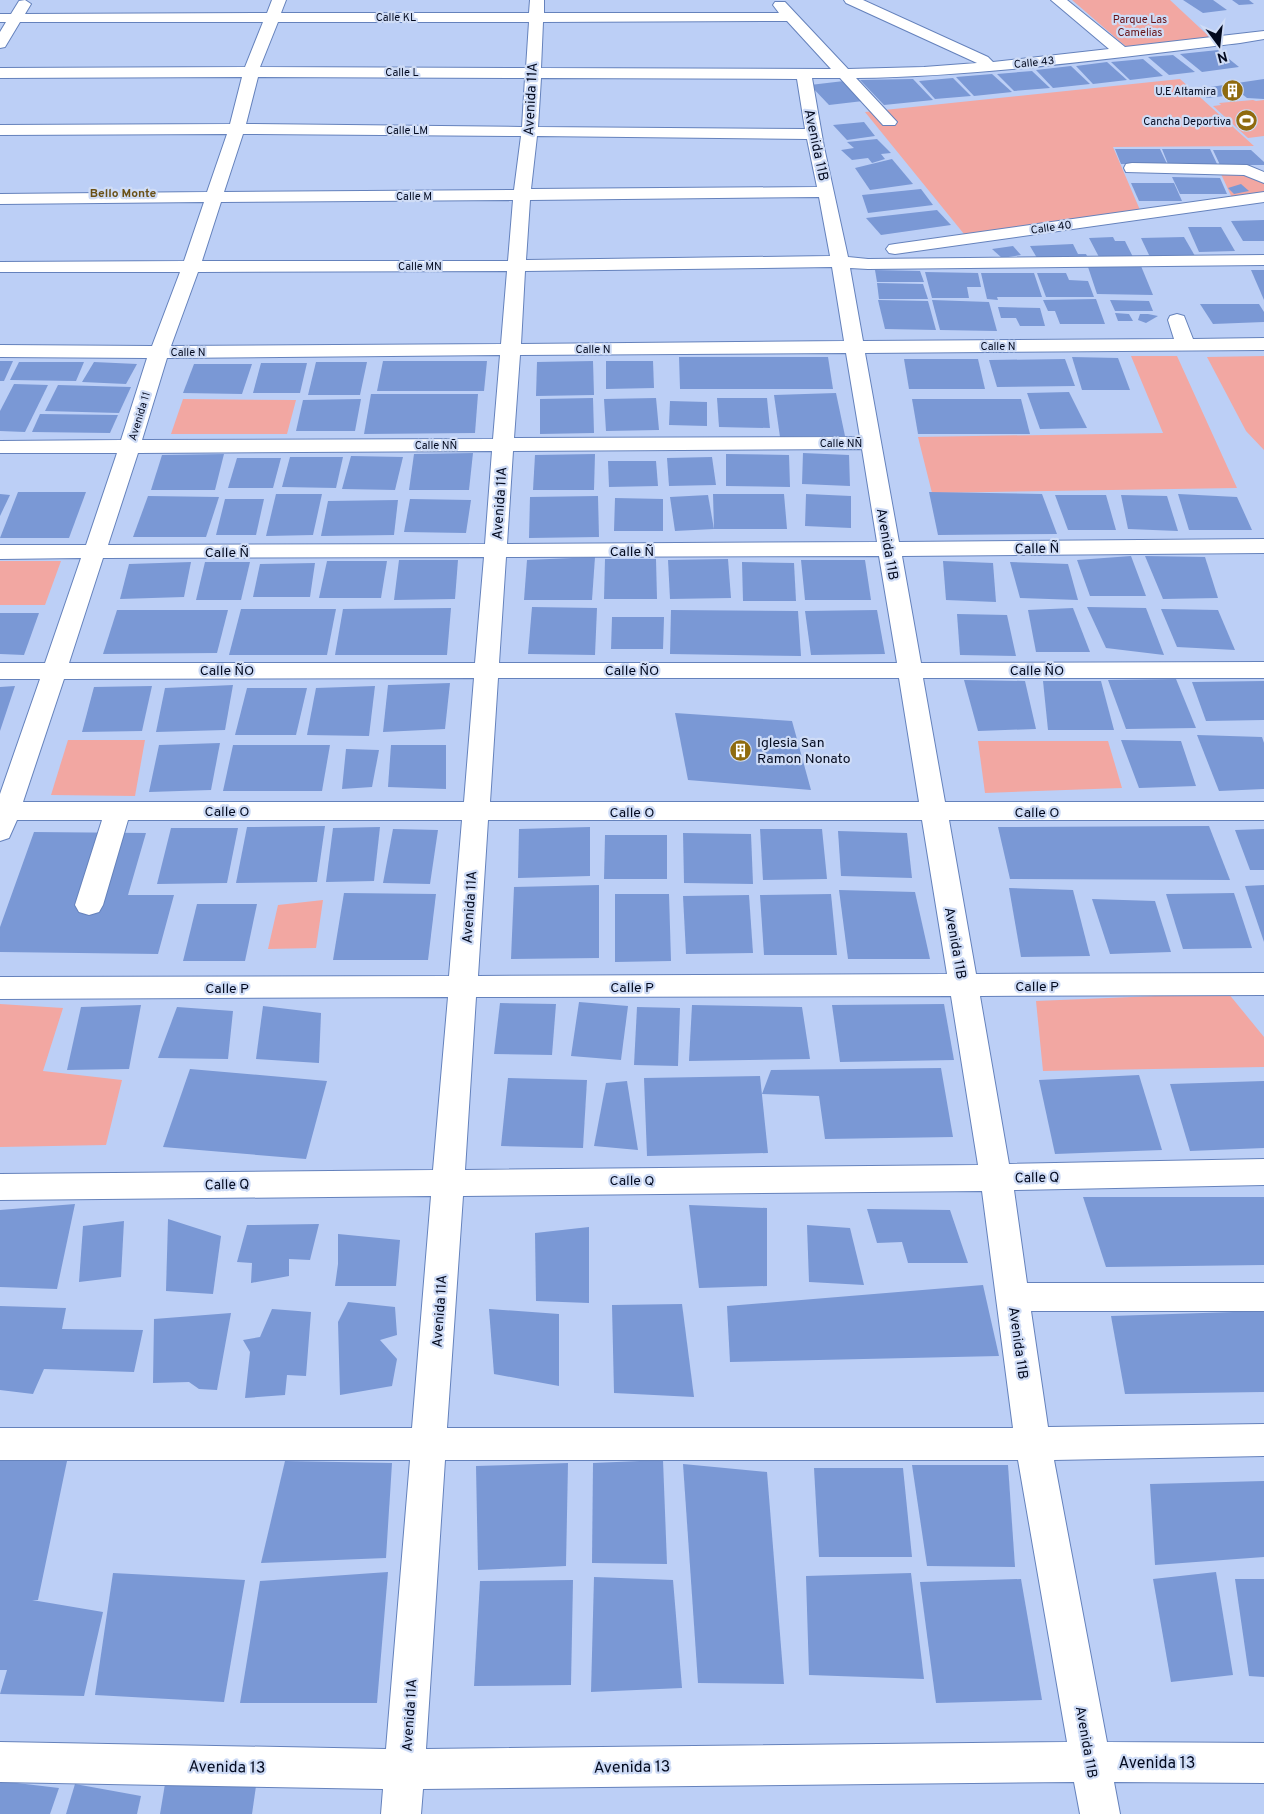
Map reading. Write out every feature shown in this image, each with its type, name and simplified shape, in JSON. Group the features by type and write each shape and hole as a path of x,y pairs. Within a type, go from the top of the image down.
{"street":[{"path":"0,44 7,18 27,0"},
{"path":"776,0 845,72 889,122"},
{"path":"851,0 983,60 990,67"},
{"path":"1058,0 1122,52"},
{"name":"Calle KL","path":"7,18 275,9 536,8 792,17"},
{"name":"Avenida 11A","path":"402,1814 522,195 530,131 531,73 536,8"},
{"name":"Avenida 11","path":"2,818 130,446 158,352 237,129 251,72 275,9"},
{"name":"Calle 43","path":"804,74 924,72 990,67 1264,35"},
{"name":"Calle L","path":"0,73 804,74"},
{"name":"Avenida 11B","path":"804,74 813,134 827,192 855,347 910,670 996,1177 1033,1444 1100,1814"},
{"name":"Calle LM","path":"0,130 237,129 813,134"},
{"path":"1132,168 1247,170 1264,178"},
{"name":"Calle M","path":"0,199 827,192"},
{"name":"Calle 40","path":"839,261 869,253 1264,197"},
{"path":"839,261 868,264 1157,268 1264,260"},
{"name":"Calle MN","path":"0,267 518,266 839,261"},
{"path":"1177,320 1186,346"},
{"name":"Calle N","path":"0,351 158,352 1264,344"},
{"name":"Calle NÑ","path":"0,447 871,443"},
{"name":"Calle Ñ","path":"0,552 889,550 1264,546"},
{"name":"Calle ÑO","path":"0,670 1264,670"},
{"path":"88,905 118,811"},
{"name":"Calle O","path":"2,818 118,811 1264,811"},
{"name":"Calle P","path":"0,988 1264,984"},
{"name":"Calle Q","path":"0,1187 996,1177 1264,1172"},
{"path":"1013,1297 1264,1297"},
{"path":"0,1444 1033,1444 1264,1440"},
{"name":"Avenida 13","path":"0,1762 405,1769 1091,1762 1264,1763"}],"green space":[{"name":"Parque Las Camelias","path":"1072,0 1170,0 1215,42 1131,51"},
{"path":"1180,79 1254,146 1113,147 1140,210 964,234 865,112"},
{"name":"Cancha Deportiva","path":"1264,100 1264,136 1248,138 1213,106 1221,105 1219,103"},
{"path":"1221,174 1261,174 1264,176 1264,196 1233,200"},
{"path":"1131,356 1177,356 1237,488 932,493 918,437 1163,433"},
{"path":"1264,356 1264,450 1246,431 1207,357"},
{"path":"183,399 296,400 287,434 171,434"},
{"path":"0,561 61,561 45,605 0,605"},
{"path":"68,740 145,740 135,796 51,795"},
{"path":"978,741 1108,741 1122,788 985,793"},
{"path":"323,900 316,948 268,949 278,905"},
{"path":"1228,993 1264,1037 1264,1067 1043,1071 1036,1001"},
{"path":"0,1004 63,1008 43,1071 122,1080 106,1145 0,1147"}],"building":[{"path":"1183,0 1213,0 1227,10 1203,13"},
{"path":"1232,0 1249,0 1254,4 1239,5"},
{"path":"1218,50 1239,67 1202,72 1180,54"},
{"path":"1173,55 1195,72 1169,75 1148,57"},
{"path":"1143,59 1163,76 1130,80 1111,62"},
{"path":"1107,62 1127,80 1093,84 1076,66"},
{"path":"1071,66 1090,84 1053,88 1036,70"},
{"path":"1032,71 1050,88 1014,91 997,74"},
{"path":"992,74 1012,92 974,96 956,77"},
{"path":"953,78 971,96 935,99 919,81"},
{"path":"913,79 933,100 884,105 860,80"},
{"name":"U.E Altamira","path":"1264,79 1264,99 1247,98 1242,94 1207,98 1197,89"},
{"path":"844,81 863,101 829,105 810,85"},
{"path":"864,122 875,136 847,140 833,125"},
{"path":"877,139 891,153 881,154 885,159 872,163 868,158 852,160 841,150 854,148 847,142"},
{"path":"1115,149 1160,149 1167,164 1121,164"},
{"path":"1162,149 1210,149 1217,164 1168,164"},
{"path":"1213,150 1251,150 1264,162 1264,165 1220,165"},
{"path":"892,159 913,184 870,190 855,168"},
{"path":"1172,177 1220,178 1227,194 1180,194"},
{"path":"1131,183 1174,183 1182,201 1139,201"},
{"path":"1241,184 1249,191 1234,194 1228,188"},
{"path":"921,189 933,205 868,213 862,195"},
{"path":"937,210 951,225 881,235 866,218"},
{"path":"1264,220 1264,241 1243,241 1231,221"},
{"path":"1188,227 1221,227 1235,251 1199,252"},
{"path":"1113,237 1115,241 1125,241 1133,257 1099,257 1089,238"},
{"path":"1184,237 1195,256 1150,257 1141,238"},
{"path":"1073,244 1078,254 1086,254 1088,258 1037,258 1030,246"},
{"path":"1013,246 1021,255 1002,258 992,249"},
{"path":"1141,266 1153,295 1097,294 1088,267"},
{"path":"875,270 920,271 924,282 877,282"},
{"path":"1251,270 1264,270 1264,300"},
{"path":"925,272 978,273 981,287 967,287 969,298 932,298"},
{"path":"981,273 1034,273 1042,297 997,297 998,300 987,299"},
{"path":"1037,273 1066,273 1069,280 1088,281 1094,297 1046,297"},
{"path":"877,283 923,284 928,299 879,299"},
{"path":"1096,299 1105,324 1060,324 1055,311 1048,311 1043,300"},
{"path":"878,300 928,301 936,330 885,329"},
{"path":"932,300 989,302 997,331 940,330"},
{"path":"1110,300 1149,301 1153,311 1115,311"},
{"path":"1200,304 1259,304 1264,312 1264,322 1213,324"},
{"path":"998,307 1040,308 1045,326 1020,326 1016,318 1001,318"},
{"path":"1115,313 1129,314 1133,321 1118,321"},
{"path":"1140,314 1158,316 1146,323 1138,320"},
{"path":"679,357 828,357 833,389 680,389"},
{"path":"1072,357 1118,358 1130,390 1082,390"},
{"path":"904,359 978,359 985,389 909,389"},
{"path":"1065,359 1075,386 997,387 989,360"},
{"path":"0,361 13,361 4,381 0,381"},
{"path":"383,361 487,361 484,391 377,391"},
{"path":"593,361 594,395 536,396 537,362"},
{"path":"606,361 653,361 654,388 606,389"},
{"path":"19,362 84,362 76,381 10,380"},
{"path":"94,362 137,364 126,384 82,382"},
{"path":"316,362 367,362 360,395 308,395"},
{"path":"261,363 307,363 300,393 253,393"},
{"path":"194,364 252,364 242,394 183,393"},
{"path":"14,384 48,385 25,432 0,431 0,411"},
{"path":"58,385 131,387 119,413 45,411"},
{"path":"1069,392 1087,428 1040,429 1027,393"},
{"path":"836,393 845,436 780,437 774,395"},
{"path":"371,394 478,394 475,433 364,434"},
{"path":"593,398 594,433 540,434 540,399"},
{"path":"656,398 659,430 606,431 604,399"},
{"path":"717,398 767,398 770,428 719,427"},
{"path":"361,399 355,431 296,431 303,400"},
{"path":"912,399 1021,399 1030,434 918,434"},
{"path":"670,401 707,402 707,426 669,425"},
{"path":"40,414 118,415 110,433 32,432"},
{"path":"473,453 469,490 409,490 414,454"},
{"path":"803,453 849,455 850,486 802,484"},
{"path":"224,454 215,490 151,490 162,455"},
{"path":"595,454 594,490 533,490 535,455"},
{"path":"726,454 789,455 790,487 726,486"},
{"path":"351,456 403,457 395,490 342,489"},
{"path":"290,457 343,457 336,488 282,487"},
{"path":"712,457 716,485 669,486 667,458"},
{"path":"237,458 281,458 273,488 228,488"},
{"path":"608,461 656,461 658,486 609,487"},
{"path":"18,492 86,492 69,538 0,538"},
{"path":"929,492 1042,494 1057,534 938,535"},
{"path":"0,494 10,495 0,516"},
{"path":"276,494 322,494 313,535 266,536"},
{"path":"713,494 784,494 787,529 714,529"},
{"path":"806,494 851,496 851,528 805,526"},
{"path":"1178,494 1237,497 1252,530 1189,530"},
{"path":"708,495 714,529 675,531 670,497"},
{"path":"1055,495 1106,495 1116,530 1068,530"},
{"path":"1121,495 1167,496 1178,531 1128,529"},
{"path":"148,496 219,497 206,537 133,537"},
{"path":"598,496 599,537 529,538 530,497"},
{"path":"615,498 663,499 663,531 614,531"},
{"path":"225,499 264,499 256,535 216,535"},
{"path":"410,499 471,500 466,533 404,532"},
{"path":"398,500 394,535 321,536 328,501"},
{"path":"1131,556 1146,596 1090,596 1077,560"},
{"path":"1145,556 1205,557 1218,598 1163,599"},
{"path":"595,557 592,600 524,600 527,560"},
{"path":"605,559 656,559 657,599 604,599"},
{"path":"728,559 731,598 670,599 668,560"},
{"path":"399,560 458,560 455,599 394,600"},
{"path":"801,560 865,560 871,600 805,600"},
{"path":"327,561 387,561 381,598 319,598"},
{"path":"943,561 993,563 996,602 946,600"},
{"path":"191,562 184,597 120,599 129,564"},
{"path":"205,562 250,562 241,600 196,600"},
{"path":"742,562 794,563 796,601 743,601"},
{"path":"1010,562 1068,564 1078,600 1020,598"},
{"path":"315,563 310,597 253,597 260,564"},
{"path":"532,607 597,608 595,655 528,654"},
{"path":"1087,607 1146,608 1164,655 1106,648"},
{"path":"451,608 447,655 335,655 343,609"},
{"path":"1073,608 1090,652 1036,652 1028,610"},
{"path":"241,609 336,609 327,655 229,655"},
{"path":"1161,609 1218,610 1235,650 1177,647"},
{"path":"117,610 228,610 217,653 103,654"},
{"path":"671,610 798,611 801,656 670,654"},
{"path":"877,610 885,654 811,655 805,611"},
{"path":"0,613 39,613 24,655 0,654"},
{"path":"957,614 1007,615 1016,656 960,655"},
{"path":"612,617 664,617 663,649 611,649"},
{"path":"1176,679 1196,728 1126,729 1108,680"},
{"path":"964,680 1025,681 1036,729 978,731"},
{"path":"1043,681 1101,681 1114,730 1048,730"},
{"path":"1264,681 1264,720 1206,721 1192,682"},
{"path":"450,683 445,729 383,732 388,685"},
{"path":"233,685 225,730 156,732 165,688"},
{"path":"15,686 0,731 0,687"},
{"path":"152,686 142,731 82,732 94,687"},
{"path":"375,686 369,736 307,735 316,688"},
{"path":"247,688 307,688 296,735 235,735"},
{"name":"Iglesia San Ramon Nonato","path":"675,713 792,721 811,790 688,780"},
{"path":"1197,735 1262,737 1264,743 1264,789 1219,791"},
{"path":"1121,740 1181,741 1196,786 1139,788"},
{"path":"220,743 211,790 149,792 159,745"},
{"path":"233,745 330,745 322,791 223,791"},
{"path":"391,745 446,745 446,789 388,787"},
{"path":"346,749 379,750 372,787 342,789"},
{"path":"325,826 317,882 236,883 247,827"},
{"path":"1209,826 1230,880 1010,879 998,827"},
{"path":"380,827 374,881 326,882 333,828"},
{"path":"590,827 590,876 518,878 519,829"},
{"path":"171,828 238,828 227,883 157,884"},
{"path":"393,829 438,830 430,884 383,883"},
{"path":"760,829 822,829 827,879 763,880"},
{"path":"1264,829 1264,870 1250,870 1235,830"},
{"path":"838,831 907,833 912,878 841,876"},
{"path":"34,832 146,833 128,895 174,895 158,954 0,952 0,927"},
{"path":"683,833 751,834 753,884 684,883"},
{"path":"605,835 667,835 667,879 604,879"},
{"path":"599,885 599,958 511,959 514,887"},
{"path":"1264,885 1264,942 1245,886"},
{"path":"1009,888 1073,890 1090,956 1021,957"},
{"path":"839,890 915,892 930,959 848,959"},
{"path":"344,893 436,894 428,960 333,960"},
{"path":"1234,893 1252,948 1183,949 1166,894"},
{"path":"615,894 669,894 671,961 615,962"},
{"path":"831,894 837,955 764,955 760,895"},
{"path":"749,895 753,953 686,954 683,896"},
{"path":"1092,899 1155,901 1171,952 1110,954"},
{"path":"197,904 257,904 245,961 183,961"},
{"path":"579,1002 628,1006 621,1060 571,1056"},
{"path":"500,1003 556,1004 552,1055 494,1054"},
{"path":"944,1004 954,1060 840,1062 832,1005"},
{"path":"141,1005 129,1069 67,1070 81,1007"},
{"path":"692,1005 802,1007 810,1059 689,1061"},
{"path":"263,1006 321,1013 319,1063 256,1059"},
{"path":"177,1007 233,1011 228,1059 158,1058"},
{"path":"637,1007 680,1008 678,1066 634,1065"},
{"path":"941,1068 953,1137 825,1139 819,1096 762,1094 771,1070"},
{"path":"190,1069 327,1081 306,1159 163,1147"},
{"path":"1139,1075 1162,1150 1055,1154 1039,1080"},
{"path":"760,1076 768,1153 647,1156 644,1078"},
{"path":"508,1078 587,1080 583,1148 501,1146"},
{"path":"627,1081 638,1150 594,1146 606,1083"},
{"path":"1264,1081 1264,1148 1190,1151 1170,1084"},
{"path":"1083,1197 1264,1197 1264,1265 1106,1267"},
{"path":"75,1204 57,1289 0,1287 0,1210"},
{"path":"689,1205 767,1208 767,1286 699,1288"},
{"path":"867,1209 950,1210 968,1263 908,1263 902,1242 877,1243"},
{"path":"168,1219 221,1236 213,1294 166,1291"},
{"path":"124,1221 121,1277 79,1282 83,1226"},
{"path":"319,1224 310,1260 289,1259 289,1276 251,1283 252,1263 237,1262 247,1225"},
{"path":"807,1225 850,1228 864,1285 809,1282"},
{"path":"589,1227 589,1303 536,1301 535,1233"},
{"path":"338,1234 400,1240 396,1286 335,1286 338,1264"},
{"path":"983,1285 999,1356 730,1362 727,1306"},
{"path":"348,1302 395,1307 397,1335 380,1340 397,1359 392,1386 340,1395 338,1322"},
{"path":"682,1304 694,1397 614,1393 612,1305"},
{"path":"0,1306 66,1308 62,1329 143,1330 134,1372 44,1369 33,1394 0,1390"},
{"path":"272,1309 311,1312 306,1376 287,1375 285,1395 245,1398 250,1352 243,1340 260,1337"},
{"path":"489,1309 559,1314 559,1386 494,1374"},
{"path":"1264,1311 1264,1392 1125,1394 1111,1316"},
{"path":"231,1313 217,1390 199,1389 189,1382 153,1383 154,1319"},
{"path":"0,1460 67,1461 38,1600 32,1600 103,1612 84,1696 0,1694 7,1670 0,1670"},
{"path":"663,1460 667,1564 592,1563 593,1463"},
{"path":"285,1461 392,1463 386,1558 261,1563"},
{"path":"568,1463 566,1566 478,1570 476,1466"},
{"path":"683,1464 767,1472 784,1684 698,1683"},
{"path":"912,1465 1008,1465 1015,1567 927,1566"},
{"path":"814,1468 903,1468 912,1557 819,1557"},
{"path":"1264,1481 1264,1557 1155,1565 1150,1484"},
{"path":"388,1572 377,1703 240,1703 260,1581"},
{"path":"1216,1572 1233,1675 1171,1682 1153,1579"},
{"path":"113,1573 245,1580 224,1702 95,1695"},
{"path":"911,1573 924,1679 809,1675 806,1576"},
{"path":"594,1577 673,1580 682,1688 591,1692"},
{"path":"1021,1579 1042,1700 936,1703 920,1582"},
{"path":"1235,1579 1264,1579 1264,1677 1249,1676"},
{"path":"573,1580 571,1685 474,1686 480,1581"},
{"path":"0,1781 59,1788 50,1814 0,1814"},
{"path":"75,1784 141,1796 137,1814 66,1814"},
{"path":"165,1784 256,1786 252,1814 160,1814"}],"place":[{"name":"U.E Altamira","path":"1232,91"},
{"name":"Cancha Deportiva","path":"1247,121"},
{"name":"Iglesia San Ramon Nonato","path":"741,750"}],"district":[{"name":"Bello Monte","path":"123,193"}]}
